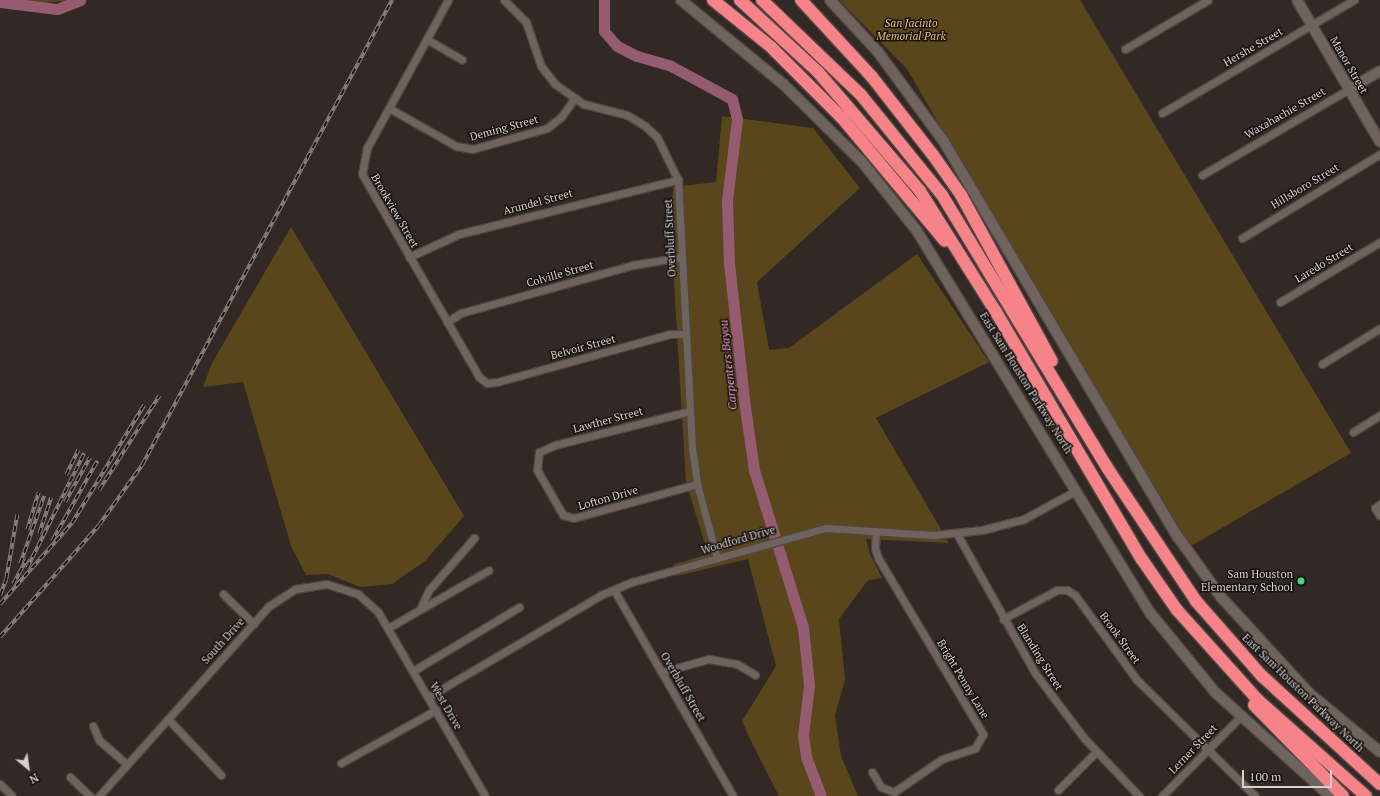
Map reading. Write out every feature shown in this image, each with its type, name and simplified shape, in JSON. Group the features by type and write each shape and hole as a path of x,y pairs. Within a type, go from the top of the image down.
{"highway":[{"path":"712,0 753,32 788,63 877,157 996,312"},
{"name":"East Sam Houston Parkway North","path":"740,0 803,57 897,161 941,221 1141,558 1206,645 1259,701 1366,796"},
{"name":"East Sam Houston Parkway North","path":"762,0 861,95 942,195 1164,556 1230,642 1328,737 1380,784"},
{"path":"801,0 830,30 892,101 961,195 1164,556"},
{"path":"1206,645 1268,720 1343,796"},
{"path":"1328,737 1380,775"}],"main road":[{"name":"East Sam Houston Parkway North","path":"681,0 784,84 862,162 917,231 1152,614 1185,658 1240,717 1330,796"},
{"name":"East Sam Houston Parkway North","path":"830,0 878,52 944,142 1178,537 1221,597 1308,692 1380,752"},
{"name":"Manor Street","path":"1297,0 1380,142"},
{"name":"Waxahachie Street","path":"1349,89 1380,71"}],"street":[{"name":"Brookview Street","path":"448,0 428,40 364,154 362,174 479,377 487,383"},
{"name":"Overbluff Street","path":"504,0 526,22 541,66 574,99 627,115 646,126 658,137 678,180 690,411 697,484 717,558"},
{"path":"1125,49 1208,0"},
{"name":"Hershe Street","path":"1162,113 1354,0"},
{"path":"428,40 462,60"},
{"name":"Waxahachie Street","path":"1202,175 1349,89"},
{"name":"Deming Street","path":"389,108 456,146 473,149 542,131 561,117 574,99"},
{"name":"Hillsboro Street","path":"1242,238 1380,154"},
{"name":"Arundel Street","path":"409,257 459,234 678,180"},
{"name":"Laredo Street","path":"1280,302 1380,242"},
{"name":"Colville Street","path":"447,322 461,313 633,265 682,257"},
{"path":"1322,364 1380,328"},
{"name":"Belvoir Street","path":"487,383 670,334 686,334"},
{"name":"Lawther Street","path":"536,458 539,452 555,446 690,411"},
{"path":"1353,432 1380,415"},
{"name":"Lofton Drive","path":"536,458 537,470 568,518 697,484"},
{"name":"Woodford Drive","path":"428,696 614,590 717,558 826,528 957,534 1024,519 1077,490"},
{"path":"1380,504 1376,508 1380,516"},
{"name":"Bright Penny Lane","path":"872,772 881,787 894,792 942,759 975,748 983,734 878,558 875,548 876,531"},
{"name":"Blanding Street","path":"957,534 1035,674 1096,752 1139,796"},
{"path":"420,609 429,590 474,538"},
{"path":"388,628 489,570"},
{"name":"South Drive","path":"99,796 270,606 291,591 327,584 346,588 364,599 388,628"},
{"name":"Overbluff Street","path":"614,590 733,796"},
{"name":"Brook Street","path":"1003,619 1057,590 1067,590 1075,595 1137,680 1206,751 1255,796"},
{"path":"223,594 254,624"},
{"path":"413,671 520,607"},
{"name":"West Drive","path":"388,628 485,796"},
{"path":"662,672 709,659 737,664 755,675"},
{"path":"341,763 436,710"},
{"name":"Lerner Street","path":"1162,796 1240,717"},
{"path":"168,719 221,775"},
{"path":"93,726 99,740 127,764"},
{"path":"1058,790 1096,752"},
{"path":"70,777 90,796"},
{"path":"0,784 12,796"}],"green space":[{"path":"24,0 74,0 34,4"},
{"name":"San Jacinto Memorial Park","path":"839,0 1080,0 1351,453 1191,546 1113,422 907,69"},
{"path":"722,116 813,128 860,188 757,282 769,350 789,348 917,254 989,362 876,418 949,543 866,539 870,554 882,578 868,580 839,619 845,680 835,715 841,756 858,796 779,796 752,743 742,721 776,666 748,559 676,576 673,565 708,554 686,482 671,233 673,187 716,182"},
{"path":"291,227 464,516 425,561 392,584 360,587 328,574 306,575 291,546 243,382 203,387 212,363"}],"waterway":[{"name":"Carpenters Bayou","path":"0,2 57,9 80,0"},
{"name":"Carpenters Bayou","path":"604,0 604,31 617,46 637,56 671,66 732,99 737,119 727,201 729,263 745,407 754,470 803,627 809,685 803,735 806,757 821,796"}],"railway":[{"path":"0,637 99,525 142,465 392,0"},
{"path":"99,490 159,396"},
{"path":"0,604 72,523 144,405"},
{"path":"66,475 78,450"},
{"path":"27,568 84,453"},
{"path":"65,502 90,457"},
{"path":"52,541 97,461"},
{"path":"27,530 38,493"},
{"path":"20,564 44,496"},
{"path":"39,534 51,498"},
{"path":"0,595 6,579 17,515"},
{"path":"13,584 27,559"}],"place":[{"name":"Sam Houston Elementary School","path":"1301,581"}]}
